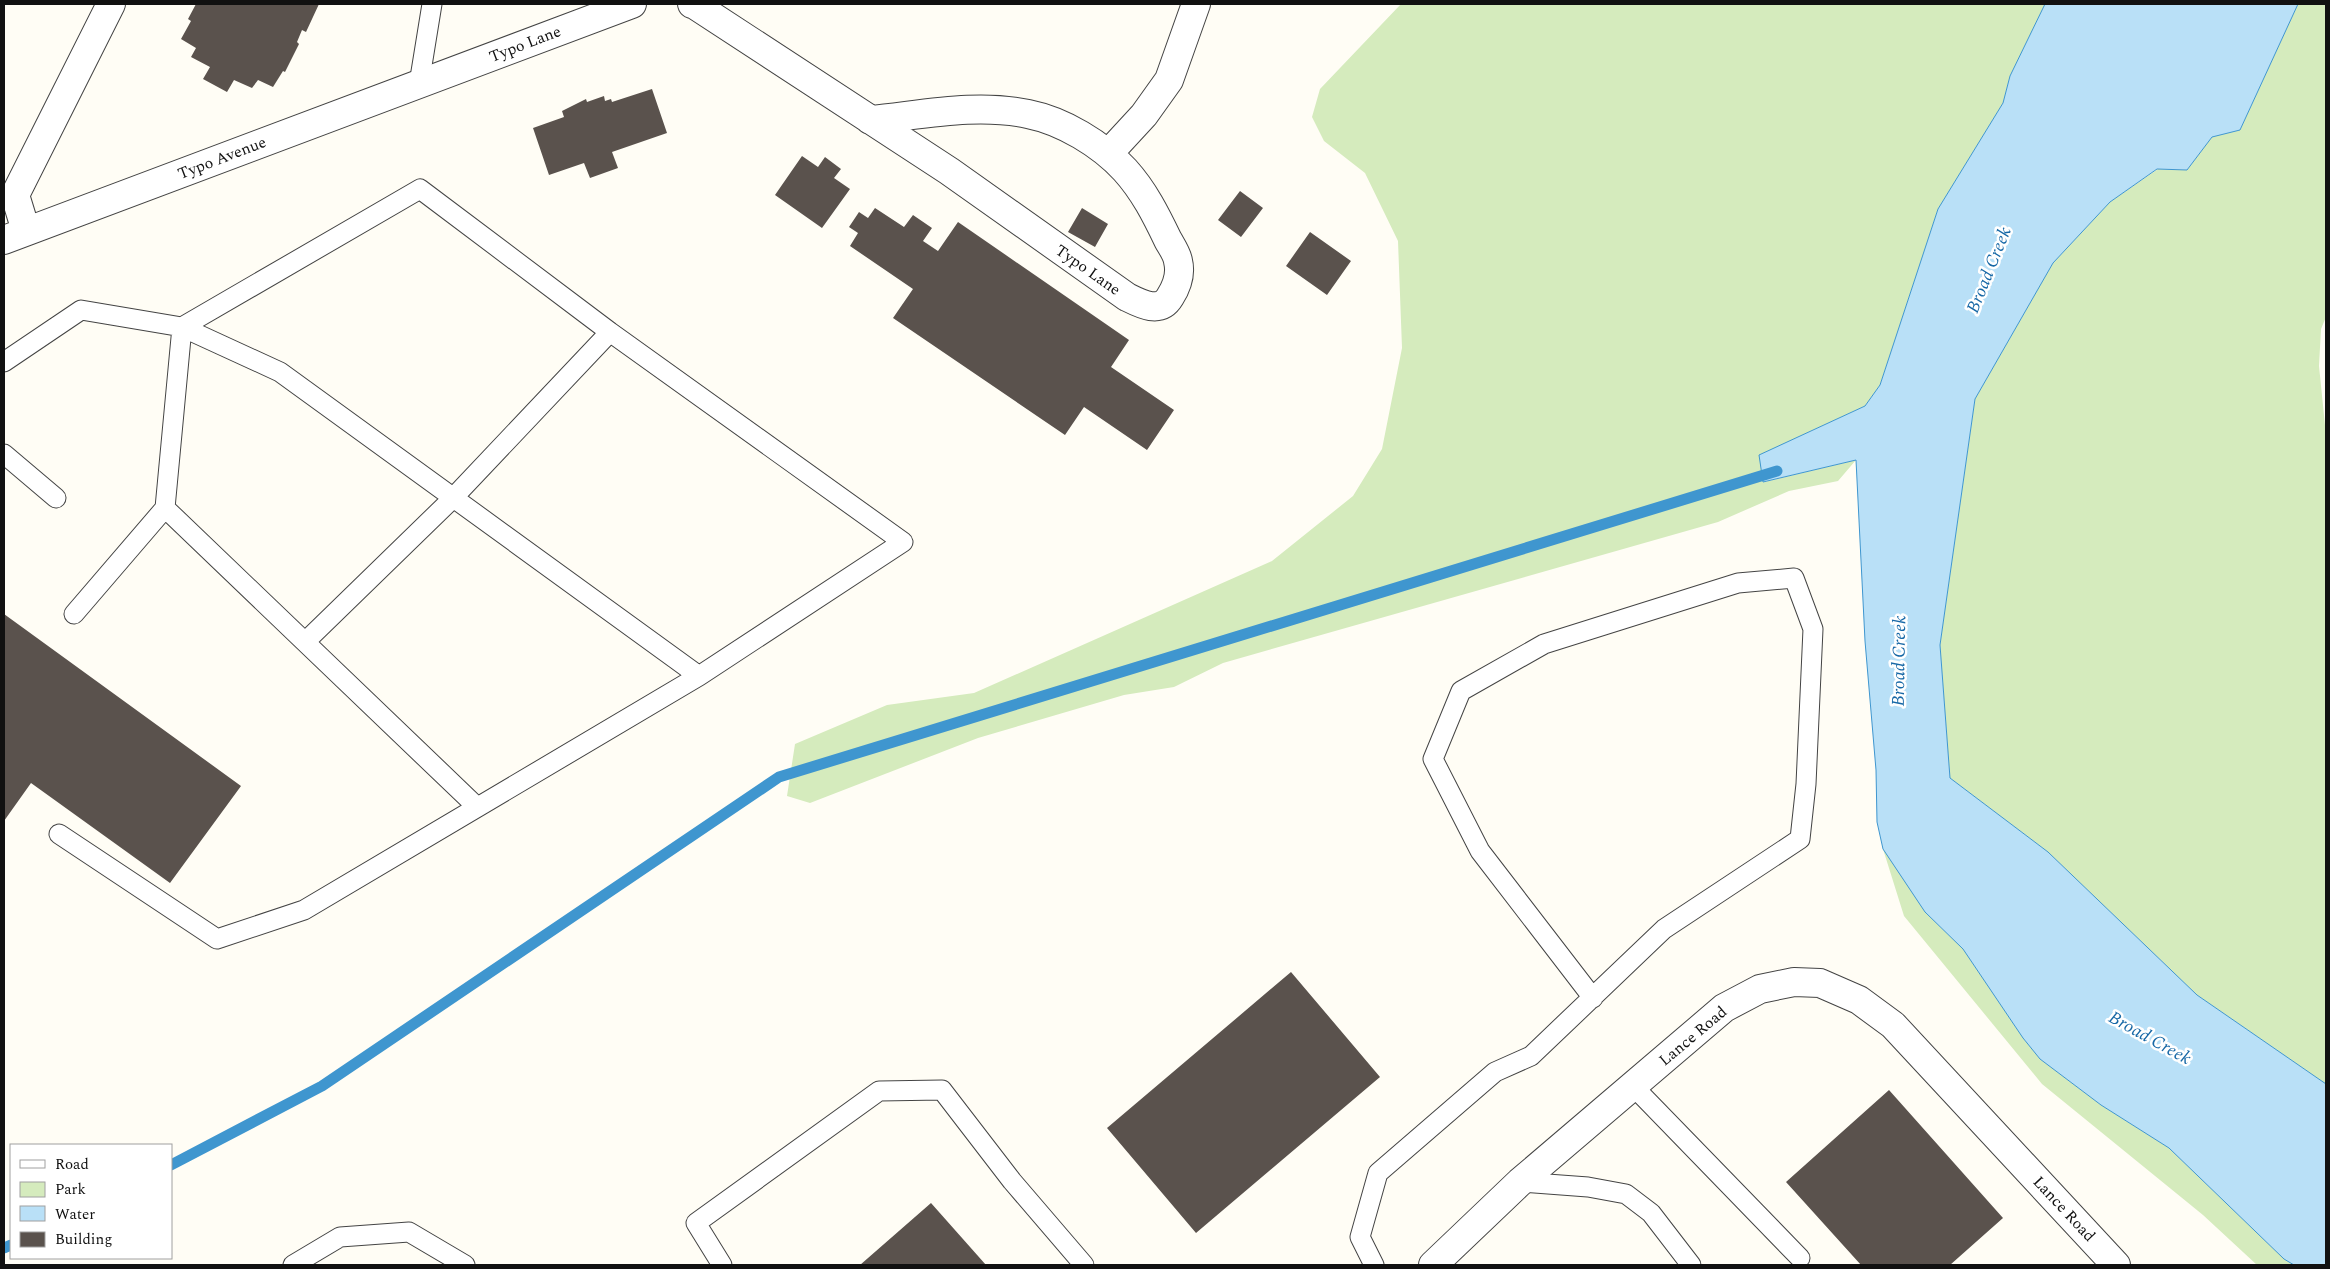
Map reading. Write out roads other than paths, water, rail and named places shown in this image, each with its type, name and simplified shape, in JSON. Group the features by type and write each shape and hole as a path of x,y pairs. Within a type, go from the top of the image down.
{"street":[{"name":"Typo Avenue","path":"111,4 15,195 15,236 419,84"},
{"name":"Typo Lane","path":"419,84 632,4"},
{"name":"Typo Lane","path":"692,4 870,120 949,171 1127,297 1149,307 1160,306 1169,299 1178,282 1178,261 1151,204 1125,170 1108,154 1071,130 1029,114 985,108 870,120"},
{"path":"1108,154 1144,115 1168,80 1196,4"},
{"name":"Lance Road","path":"1433,1265 1520,1182 1724,1008 1760,989 1794,982 1820,982 1859,1000 1893,1025 2116,1265"}],"lane":[{"path":"419,84 432,4"},
{"path":"59,834 217,939 304,910 476,806 699,676 903,542 610,332 420,189 182,327"},
{"path":"4,362 81,310 182,327 280,372 452,499 699,676"},
{"path":"74,614 165,508 182,327"},
{"path":"305,642 452,499 610,332"},
{"path":"4,454 56,498"},
{"path":"165,508 476,806"},
{"path":"1374,1265 1360,1237 1378,1173 1495,1072 1531,1056 1593,998 1664,929 1800,839 1806,784 1813,629 1794,578 1738,583 1544,644 1461,691 1433,758 1480,851 1593,998"},
{"path":"1633,1086 1800,1258"},
{"path":"722,1265 696,1223 879,1091 942,1090 1012,1181 1084,1265"},
{"path":"1520,1182 1588,1187 1626,1194 1651,1213 1691,1265"},
{"path":"293,1265 340,1237 409,1232 465,1265"}],"water":[{"name":"Broad Creek","path":"2045,4 2298,4 2240,130 2212,137 2187,170 2157,169 2110,202 2053,263 1975,399 1940,645 1950,778 2048,852 2197,995 2326,1084 2326,1265 2294,1265 2284,1259 2169,1148 2101,1105 2040,1059 2023,1038 1963,949 1925,912 1883,849 1877,822 1876,770 1865,641 1856,460 1763,482 1759,455 1865,406 1880,385 1938,209 2003,103 2010,76"}],"waterway":[{"path":"172,1164 322,1086 779,777 1777,471"},
{"path":"4,1248 10,1245"}]}
